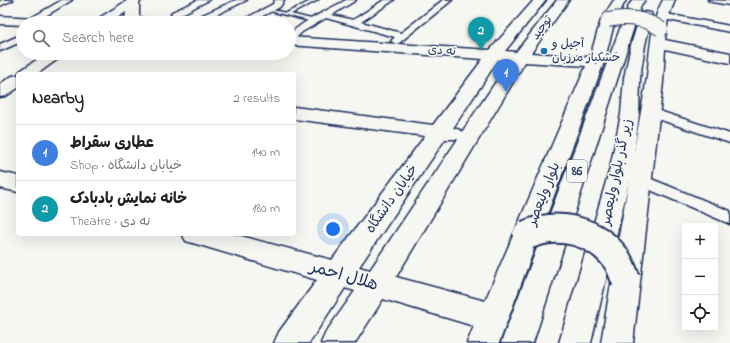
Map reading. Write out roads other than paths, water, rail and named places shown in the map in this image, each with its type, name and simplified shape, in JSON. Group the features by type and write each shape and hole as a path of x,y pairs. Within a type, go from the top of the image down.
{"main road":[{"name":"توحید","path":"494,55 540,0"},
{"name":"توحید","path":"520,57 564,0"},
{"name":"بلوار ولیعصر","path":"517,343 635,5 639,0"},
{"path":"112,16 134,1"},
{"path":"132,16 134,1"},
{"path":"615,8 622,17 650,21 661,17"},
{"name":"بلوار ولیعصر","path":"483,343 492,317 527,235 596,62 615,8"},
{"name":"زیر گذر بلوار ولیعصر","path":"575,343 621,168 630,114 632,78 638,45 647,12 661,17"},
{"path":"661,17 730,58"},
{"path":"617,343 639,179 658,61 661,17"},
{"path":"0,20 16,21"},
{"name":"نه دی","path":"296,41 596,62"},
{"name":"خیابان دانشگاه","path":"290,343 414,167 441,132 494,55"},
{"path":"338,343 520,57"},
{"path":"29,72 47,60"},
{"path":"296,113 470,137"},
{"path":"0,180 16,184"},
{"path":"527,235 543,229 563,229 584,233 597,239 616,258 626,280"},
{"name":"هلال احمر","path":"202,236 492,317"}],"street":[{"path":"0,4 9,0"},
{"path":"50,16 68,0"},
{"path":"176,16 175,14 202,0"},
{"path":"208,16 243,0"},
{"path":"256,16 277,5 278,1 280,0"},
{"path":"296,33 323,15 352,0"},
{"path":"354,23 390,0"},
{"path":"387,48 448,0"},
{"path":"712,0 730,3 730,7"},
{"path":"323,15 403,36"},
{"path":"661,17 730,29"},
{"path":"0,48 16,40"},
{"path":"650,112 730,139"},
{"path":"639,179 730,218"}],"lane":[{"path":"288,14 316,0"},
{"path":"268,10 295,16"},
{"path":"296,16 313,21"}],"place":[{"name":"خانه نمایش بادبادک","path":"481,50"},
{"name":"آجیل و خشکبار مرزبان","path":"544,51"},
{"name":"عطاری سقراط","path":"506,92"}]}
